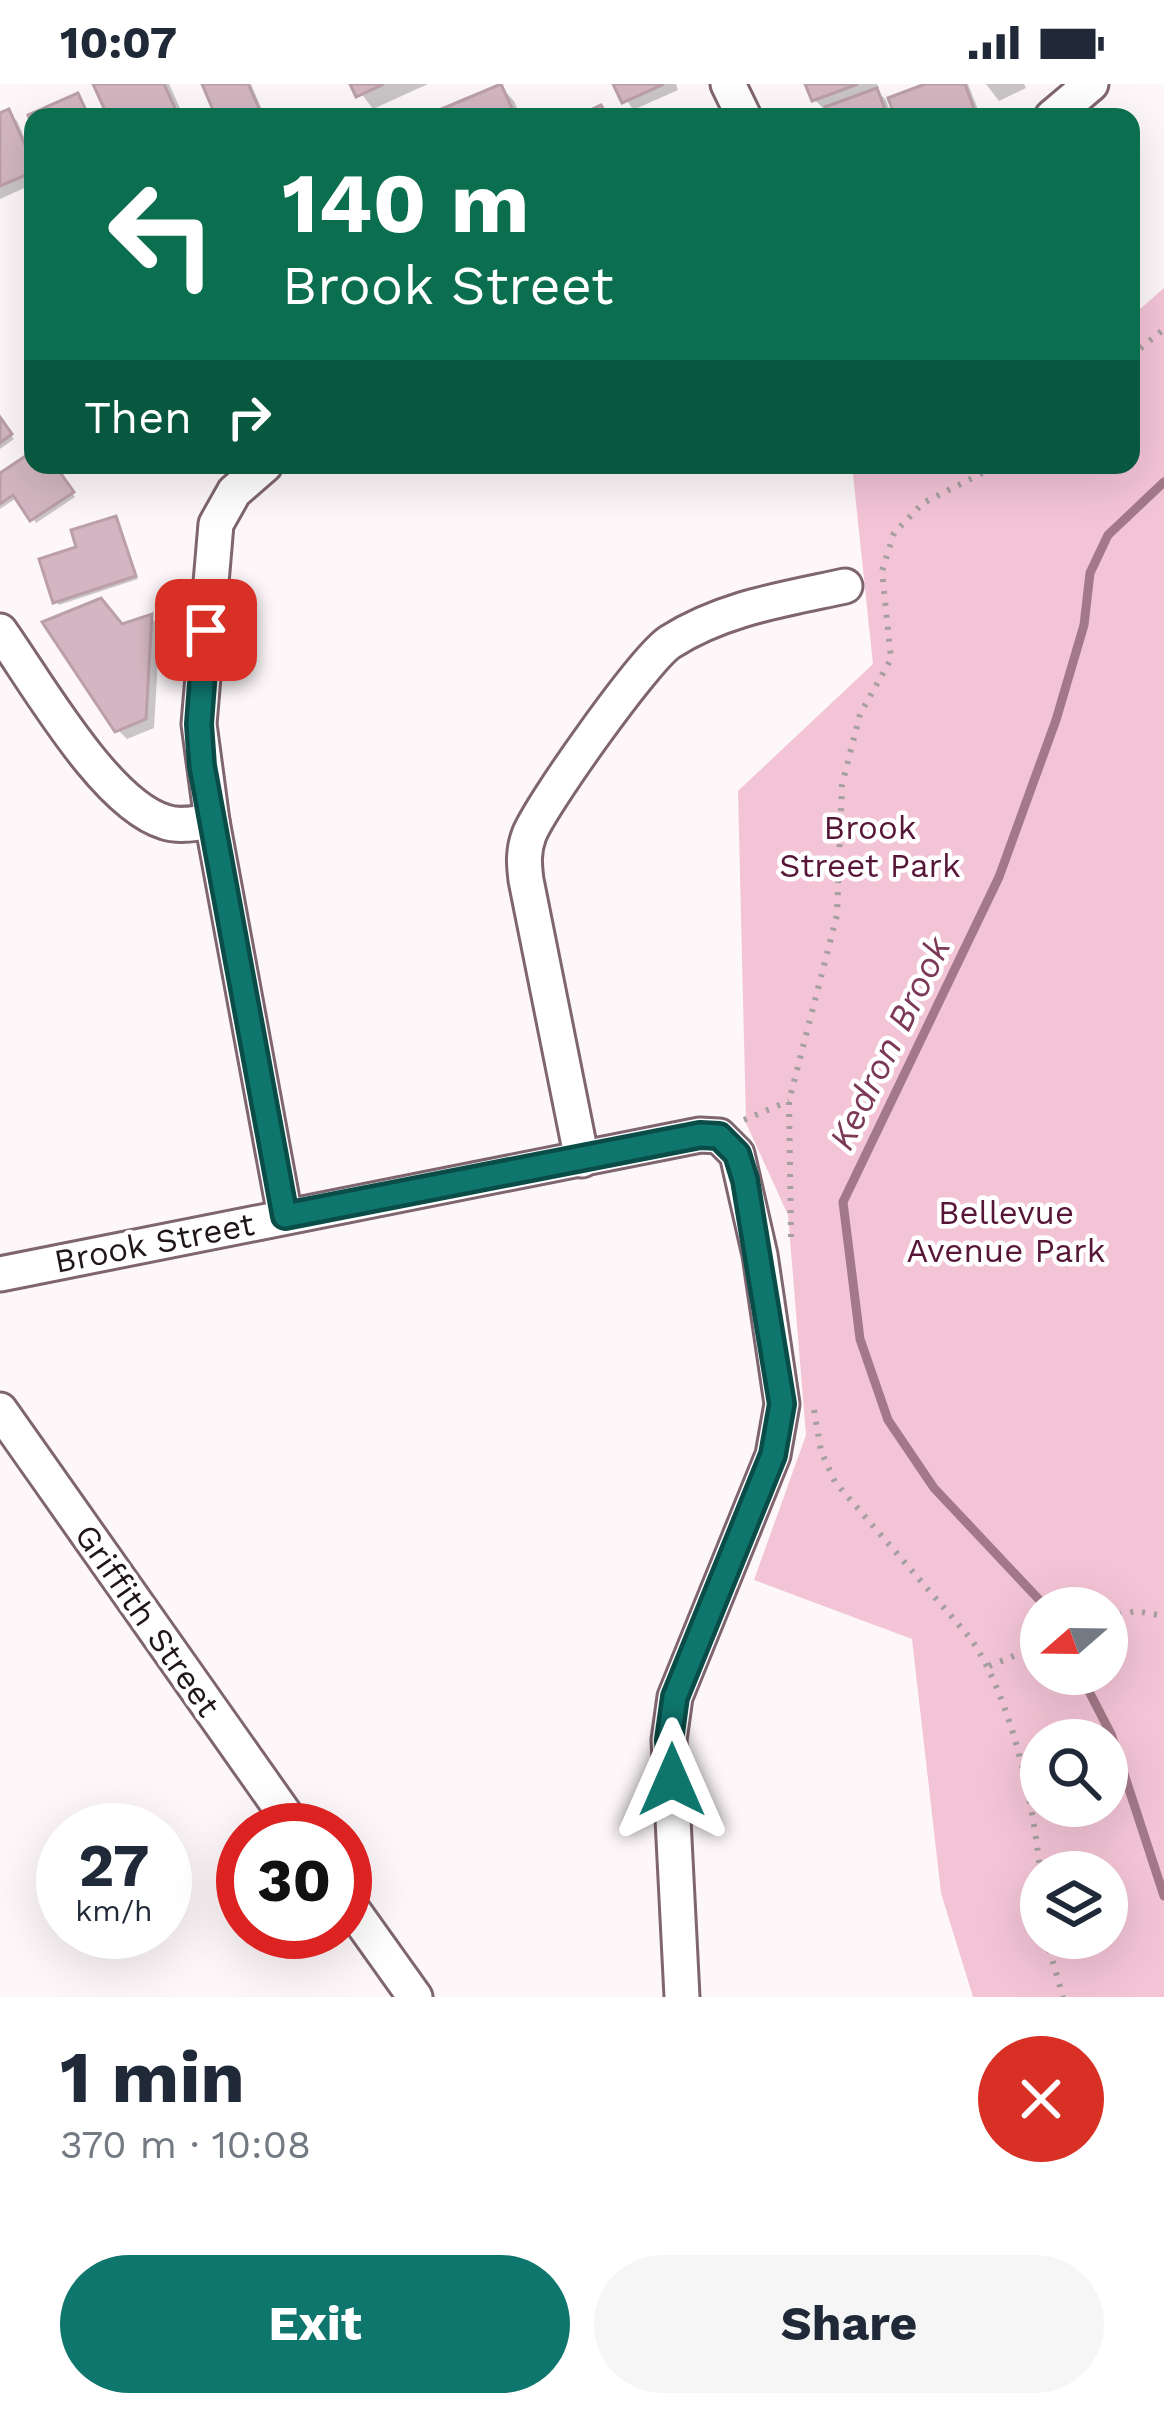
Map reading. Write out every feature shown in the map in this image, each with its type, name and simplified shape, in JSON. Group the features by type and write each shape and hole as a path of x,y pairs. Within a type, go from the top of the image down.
{"street":[{"path":"1063,108 1091,84"},
{"path":"256,474 227,502 213,536 199,724 212,821 285,1216"},
{"path":"581,1160 526,880 524,855 533,825 640,672 670,642 745,608 845,586"},
{"path":"0,632 102,775 128,802 170,824 212,821"},
{"name":"Brook Street","path":"0,1274 700,1135 719,1136 730,1143"},
{"path":"682,1997 669,1740 675,1697 773,1455 782,1404 760,1255 745,1180 730,1143"},
{"name":"Griffith Street","path":"0,1410 277,1803"},
{"path":"372,1937 415,1997"}],"path":[{"path":"1140,349 1164,329"},
{"path":"791,1238 789,1101 837,915 842,784 860,714 891,659 882,571 894,533 922,503 980,474"},
{"path":"730,1143 746,1117 789,1101"},
{"path":"811,1391 821,1451 835,1483 971,1639 989,1666 1017,1749 1036,1851"},
{"path":"1128,1613 1164,1616"},
{"path":"989,1666 1020,1653"},
{"path":"1052,1959 1063,1997"}],"green space":[{"path":"1164,288 1164,1997 973,1997 941,1893 912,1639 754,1580 806,1435 788,1215 746,1123 738,791 873,664 853,474 1140,474 1140,309"}],"building":[{"path":"93,84 164,84 175,108 104,108"},
{"path":"202,84 248,84 259,108 212,108"},
{"path":"350,84 384,84 356,97"},
{"path":"501,84 512,108 444,108"},
{"path":"613,84 664,84 622,103"},
{"path":"805,84 858,84 812,101"},
{"path":"925,84 965,84 974,108 892,108 888,98"},
{"path":"877,88 885,108 825,108"},
{"path":"78,93 85,108 44,108"},
{"path":"9,109 24,143 24,176 0,186 0,113"},
{"path":"0,417 12,434 0,443"},
{"path":"24,457 24,474 61,474 74,492 30,521 13,495 0,504 0,473"},
{"path":"116,516 136,576 53,603 39,559 76,547 71,530"},
{"path":"101,598 122,624 152,614 146,719 115,732 42,622"}],"waterway":[{"name":"Kedron Brook","path":"1027,1587 934,1488 888,1420 860,1339 843,1202 999,877 1056,720 1084,625 1090,573 1108,535 1164,482"},
{"name":"Kedron Brook","path":"1091,1695 1111,1734 1164,1896"}],"route":[{"path":"206,630 199,724 202,766 285,1216 700,1135 719,1136 737,1154 760,1255 782,1404 780,1426 773,1455 675,1697 669,1740 672,1780"}],"park label":[{"name":"Brook Street Park","path":"870,846"},
{"name":"Bellevue Avenue Park","path":"1006,1231"}]}
